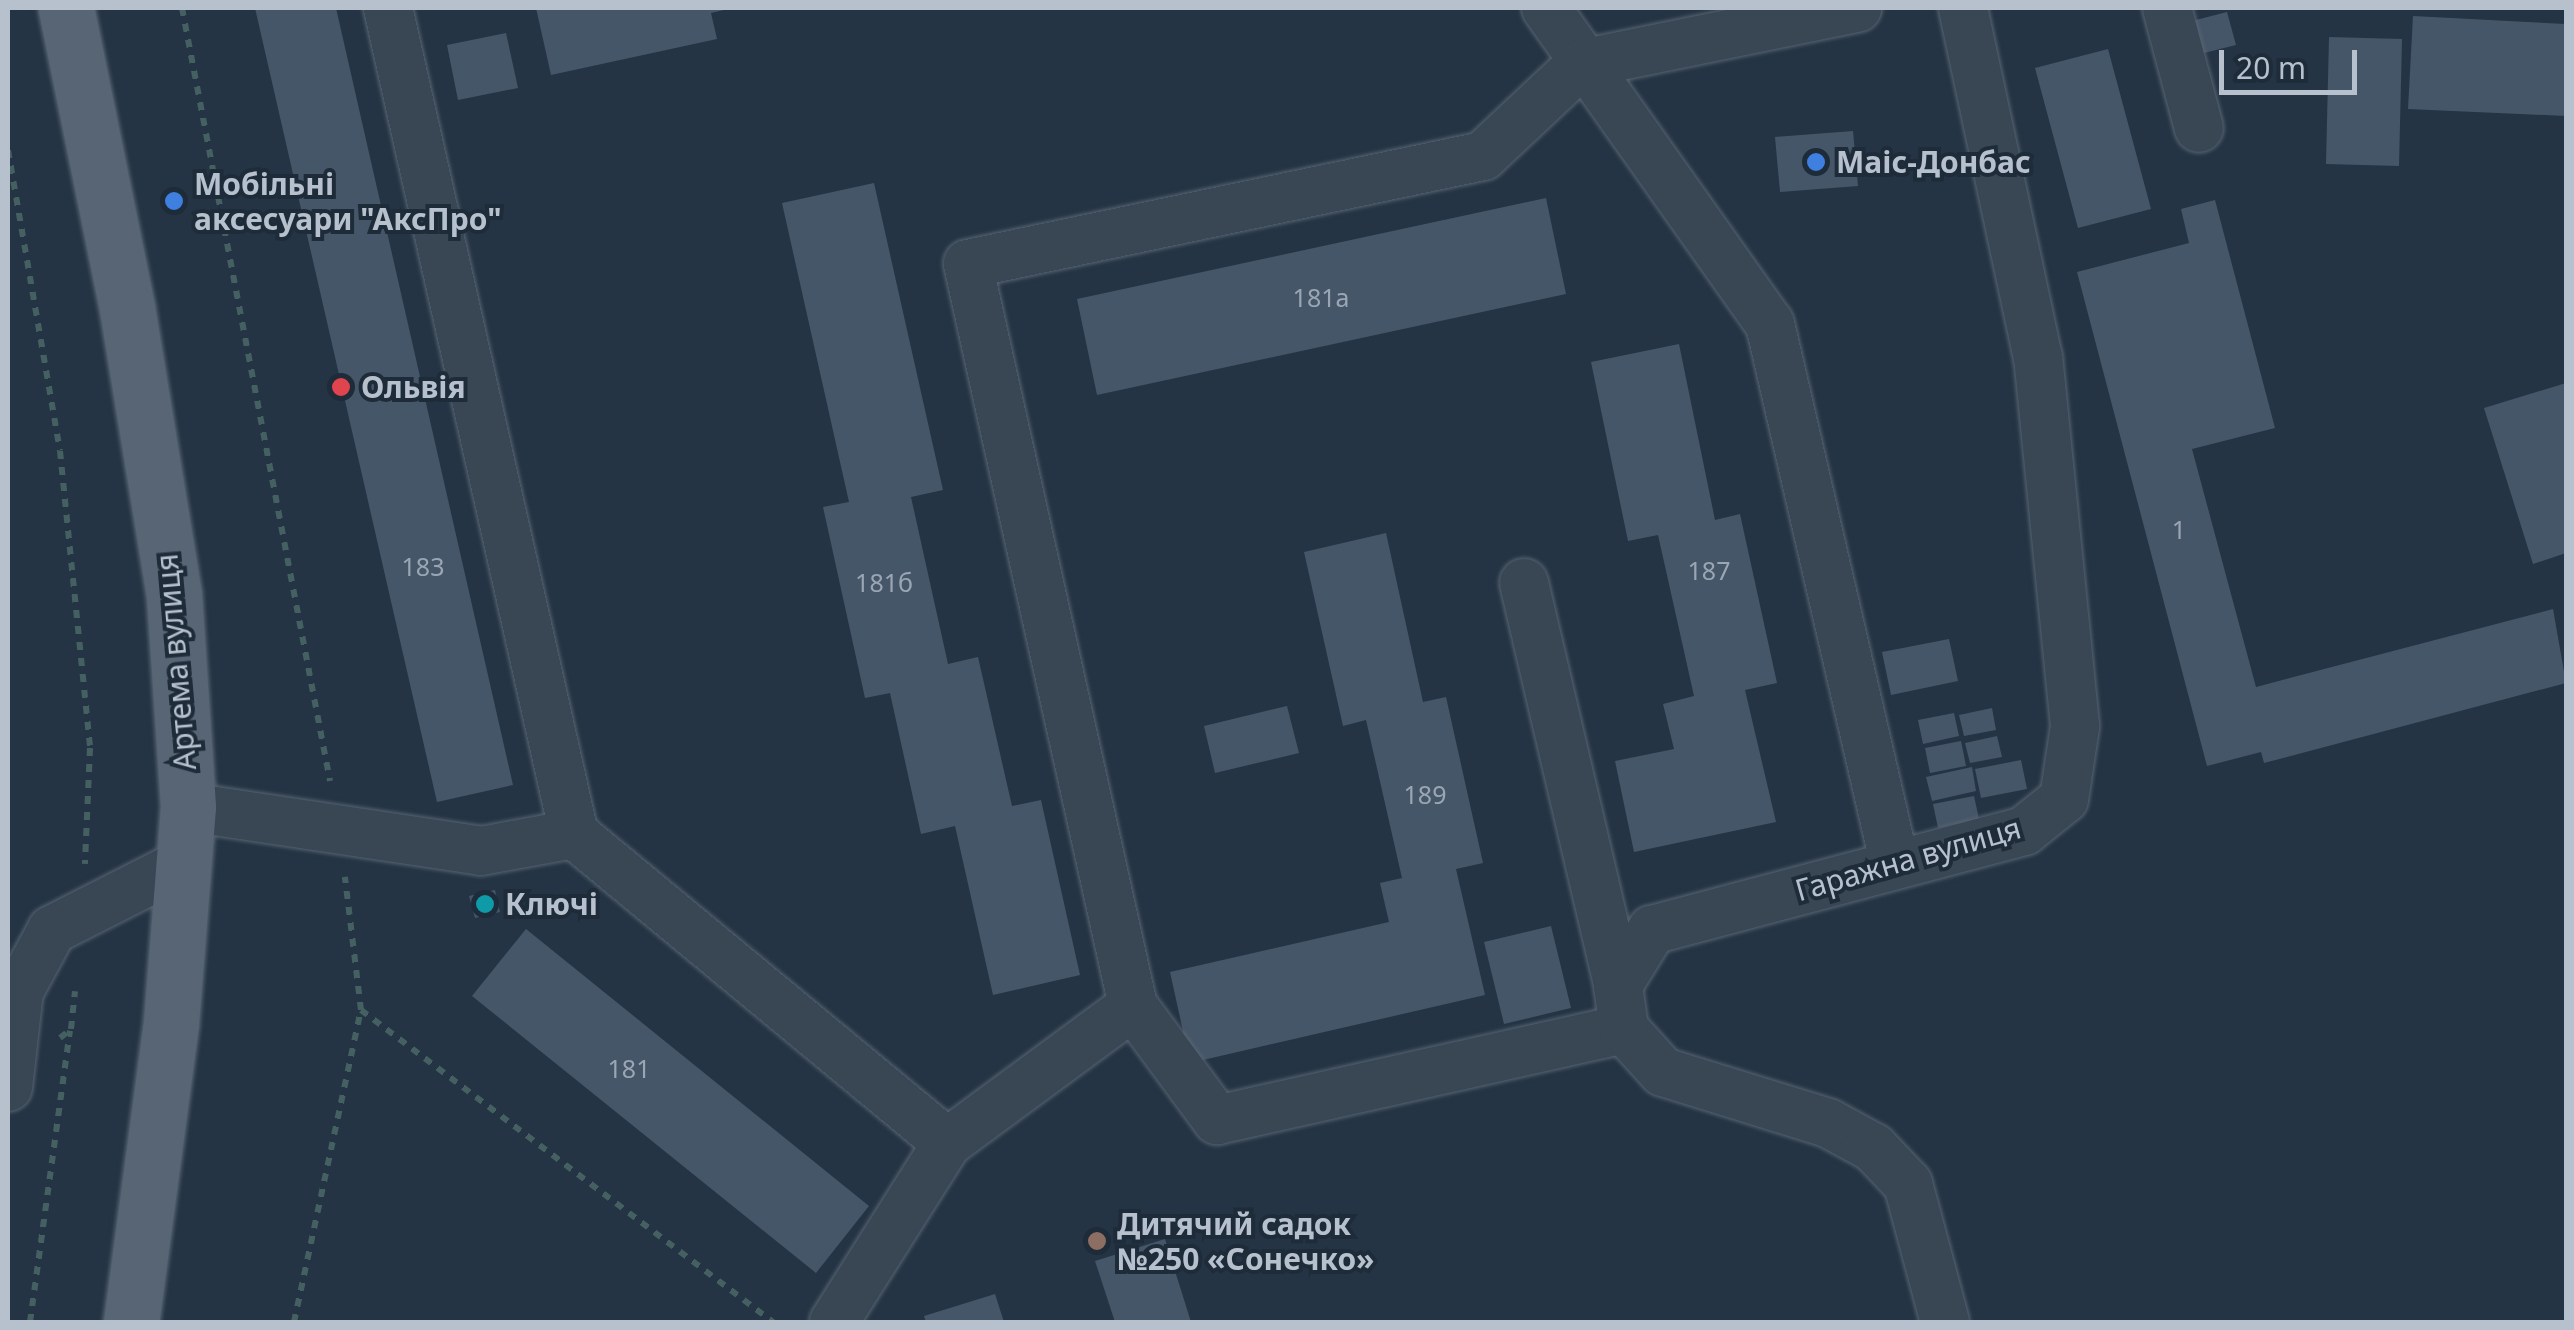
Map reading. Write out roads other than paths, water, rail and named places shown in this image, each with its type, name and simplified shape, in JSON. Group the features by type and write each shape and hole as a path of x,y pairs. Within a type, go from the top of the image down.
{"main road":[{"name":"Артема вулиця","path":"66,8 128,308 174,596 188,807 171,1023 131,1322"}],"street":[{"path":"388,8 574,834 947,1143"},
{"path":"1546,8 1581,64 1770,324 1895,866"},
{"path":"1621,1007 1217,1120 1133,1006 968,264 1483,156 1581,64 1857,8"},
{"name":"Гаражна вулиця","path":"1621,1007 1652,930 2024,831 2064,799 2075,726 2038,358 1963,8"},
{"path":"2167,8 2199,128"},
{"path":"1524,583 1621,1007 1662,1072 1828,1123 1874,1148 1908,1184 1945,1322"},
{"path":"188,807 482,851 574,834"},
{"path":"8,1086 20,990 33,957 52,930 184,863"},
{"path":"834,1322 947,1143 1133,1006"}],"place":[{"name":"Маіс-Донбас","path":"1816,162"},
{"name":"Мобільні аксесуари \"АксПро\"","path":"174,201"},
{"name":"Ольвія","path":"341,387"},
{"name":"Ключі","path":"485,904"},
{"name":"Дитячий садок №250 «Сонечко»","path":"1097,1241"}]}
